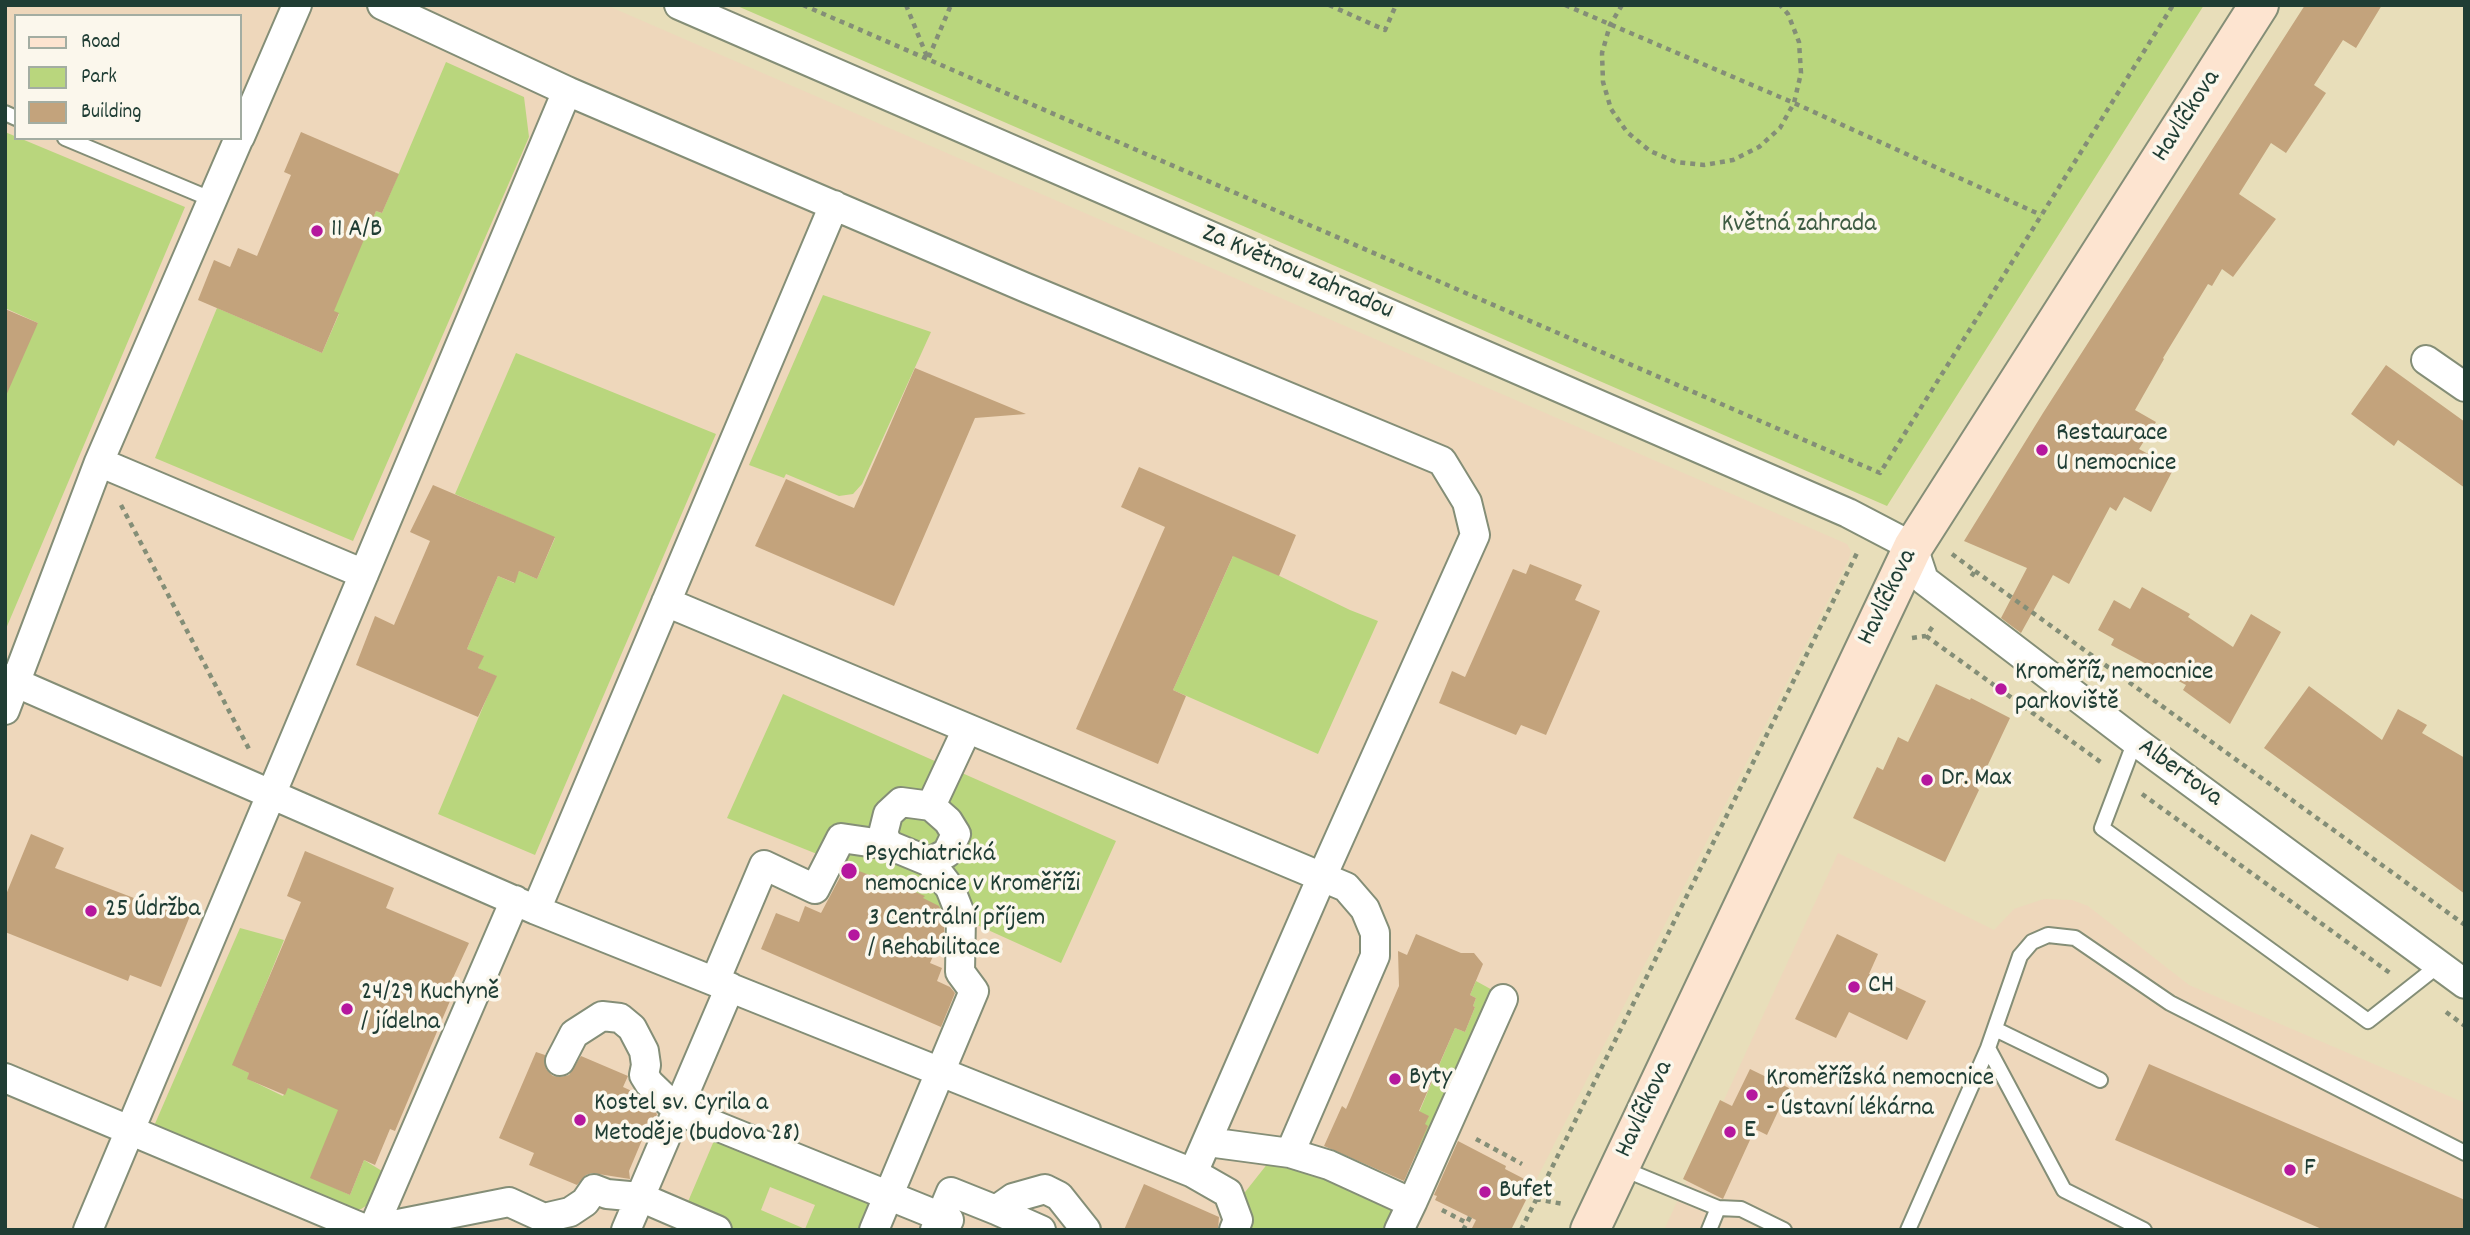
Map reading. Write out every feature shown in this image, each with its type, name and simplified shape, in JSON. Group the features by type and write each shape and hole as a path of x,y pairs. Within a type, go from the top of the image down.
{"street":[{"path":"242,133 297,5"},
{"path":"382,5 567,91 1024,287 1442,461 1467,502 1475,536 1193,1173"},
{"name":"Za Květnou zahradou","path":"679,5 1849,513 1913,547"},
{"name":"Havlíčkova","path":"1590,1230 1913,547 2259,5"},
{"path":"88,1230 567,91"},
{"path":"5,709 11,680 99,462 239,140"},
{"path":"373,1229 666,602 834,205"},
{"path":"2426,360 2465,387"},
{"path":"99,462 364,574"},
{"name":"Albertova","path":"1913,547 1924,580 2135,741 2465,984"},
{"path":"666,602 1321,879 1346,887 1365,909 1375,933 1376,956 1290,1153"},
{"path":"11,680 526,905 1193,1173 1228,1193 1238,1220 1234,1230"},
{"path":"931,806 967,729"},
{"path":"889,845 883,834 888,814 901,802 931,806 948,821 956,834 947,853 930,862"},
{"path":"626,1230 677,1110 764,865 815,889 841,838 889,845 930,862 950,888 961,916 960,972 974,991 874,1230"},
{"path":"1399,1230 1503,999"},
{"path":"560,1061 574,1034 602,1016 620,1018 632,1028 643,1051 646,1065 644,1075 677,1110 887,1196 942,1222 951,1192 1041,1230"},
{"path":"5,1078 360,1227 373,1229 509,1202 544,1218 570,1212 585,1202 594,1189 607,1194 640,1197 717,1230"},
{"path":"1208,1142 1290,1153 1329,1165 1412,1202"},
{"path":"996,1210 1013,1198 1045,1189 1059,1196 1086,1230"}],"lane":[{"path":"70,140 213,200"},
{"path":"2135,741 2102,828 2368,1021 2439,965"},
{"path":"1908,1230 1988,1048 2020,956 2032,942 2048,935 2075,938 2171,1003 2465,1153"},
{"path":"1995,1030 2100,1080"},
{"path":"1988,1048 2064,1190 2144,1230"},
{"path":"1619,1167 1718,1208 1741,1209 1784,1230"},
{"path":"1709,1230 1718,1208"}],"path":[{"path":"803,5 1880,473 2173,5"},
{"path":"906,5 928,59"},
{"path":"928,59 951,5"},
{"path":"1329,5 1385,30 1396,5"},
{"path":"1564,5 1794,103 2041,215"},
{"path":"1622,5 1610,25 1602,53 1603,82 1611,108 1627,132 1650,151 1676,162 1704,165 1733,160 1759,147 1780,128 1794,103 1801,73 1799,43 1788,14 1780,5"},
{"path":"99,462 272,793"},
{"path":"1975,571 2465,925"},
{"path":"1926,636 2015,698 2101,763 2120,781 2144,795 2465,1027"},
{"path":"1447,1124 1522,1164"},
{"path":"1464,1230 1467,1223"}],"shaded area":[{"name":"Psychiatrická nemocnice v Kroměříži","path":"5,5 606,5 1847,544 1851,551 1849,559 1511,1230 5,1230"},
{"path":"1838,853 1994,930 2014,909 2044,899 2072,900 2088,906 2189,985 2465,1103 2465,1230 1664,1230"}],"green space":[{"name":"Květná zahrada","path":"735,5 2204,5 1887,506"},
{"path":"446,62 524,97 529,137 353,541 155,458 217,308 322,353 339,314 331,311 376,211 382,213"},
{"path":"5,132 14,136 14,140 24,140 185,207 5,631 5,384 38,323 5,308"},
{"path":"823,295 931,332 862,484 853,494 839,496 786,474 784,478 749,465"},
{"path":"516,353 716,434 535,855 438,814 496,676 478,668 483,656 467,649 498,576 514,583 519,571 537,579 555,538 455,494"},
{"path":"1234,554 1378,621 1318,754 1173,690"},
{"path":"783,694 1116,841 1061,963 842,864 727,818"},
{"path":"240,928 284,940 233,1065 249,1073 248,1079 283,1096 288,1088 353,1078 311,1177 350,1195 364,1160 382,1171 369,1204 361,1209 351,1209 154,1126"},
{"path":"1476,981 1496,992 1415,1156 1403,1150 1455,1028 1465,1032 1475,1007 1476,998 1470,995"},
{"path":"719,1129 884,1197 870,1230 729,1230 684,1211","holes":["770,1187 815,1205 805,1229 761,1210"]},
{"path":"1272,1158 1400,1201 1387,1230 1250,1230 1238,1201"}],"building":[{"path":"2305,5 2382,5 2356,48 2343,40 2314,85 2326,93 2286,153 2271,143 2239,194 2276,219 2233,277 2222,269 2212,286 2208,284 2135,410 2156,422 2139,449 2174,468 2151,512 2124,497 2116,511 2110,507 2069,584 2053,575 2021,633 2001,618 2027,568 1964,541"},
{"name":"11 A/B","path":"301,132 399,174 382,213 376,211 334,311 339,313 322,353 198,300 214,260 230,267 238,248 257,256 291,175 284,172"},
{"path":"5,309 38,323 5,398"},
{"path":"2386,365 2465,422 2465,488 2398,440 2394,446 2351,414"},
{"path":"915,368 1026,414 975,418 894,606 755,546 786,479 854,508"},
{"path":"1139,467 1296,535 1279,576 1233,556 1173,690 1186,696 1158,764 1076,729 1165,527 1121,507"},
{"path":"433,485 555,537 537,579 519,571 515,583 498,576 467,649 484,656 478,668 497,676 478,717 356,665 375,616 394,625 430,541 410,532"},
{"path":"1530,564 1582,585 1575,600 1600,611 1546,735 1521,725 1516,735 1439,703 1452,671 1465,677 1513,569 1526,574"},
{"path":"2142,587 2190,614 2188,617 2233,647 2251,614 2281,632 2230,724 2183,690 2186,685 2111,645 2114,639 2098,630 2114,600 2130,609"},
{"path":"1936,684 2010,718 1945,862 1853,818 1877,767 1883,770 1898,737 1908,742"},
{"path":"2309,686 2382,740 2398,709 2427,725 2422,733 2465,758 2465,894 2264,748"},
{"name":"25 Údržba","path":"31,834 64,848 55,868 155,906 156,903 190,916 161,987 130,975 128,981 5,932 5,897"},
{"name":"24/29 Kuchyně / jídelna","path":"305,851 394,888 386,908 469,943 452,980 458,982 395,1131 390,1129 375,1165 364,1160 350,1195 310,1178 338,1110 288,1088 285,1095 247,1079 249,1073 232,1065 301,902 287,896"},
{"name":"3 Centrální příjem / Rehabilitace","path":"846,866 872,876 873,874 925,896 923,898 939,906 944,919 944,932 930,963 942,968 937,981 950,987 955,993 941,1027 761,949 776,913 799,922 805,906 821,913"},
{"name":"Byty","path":"1416,934 1461,953 1474,953 1483,964 1470,995 1476,998 1475,1007 1465,1032 1455,1028 1419,1111 1429,1116 1425,1124 1428,1126 1404,1181 1324,1146 1342,1106 1346,1109 1399,986 1398,951 1407,955"},
{"name":"CH","path":"1837,934 1878,954 1869,974 1926,1001 1907,1040 1849,1012 1836,1038 1795,1019"},
{"name":"Kostel sv. Cyrila a Metoděje (budova 28)","path":"536,1052 545,1055 546,1069 553,1076 569,1075 581,1056 628,1076 623,1087 636,1093 657,1114 655,1119 650,1121 629,1171 630,1179 592,1173 586,1175 577,1185 529,1165 534,1153 499,1138"},
{"name":"F","path":"2149,1064 2465,1200 2465,1230 2324,1230 2115,1140"},
{"name":"E","path":"1750,1069 1789,1088 1767,1135 1755,1129 1723,1199 1683,1179 1720,1100 1732,1106"},
{"name":"Bufet","path":"1458,1141 1534,1184 1511,1230 1471,1230 1476,1220 1435,1200 1437,1196 1434,1195"},
{"path":"1144,1184 1219,1217 1218,1230 1124,1230"}],"place":[{"name":"11 A/B","path":"317,231"},
{"name":"Restaurace U nemocnice","path":"2042,450"},
{"name":"Kroměříž, nemocnice parkoviště","path":"2001,689"},
{"name":"Dr. Max","path":"1927,780"},
{"name":"Psychiatrická nemocnice v Kroměříži","path":"849,871"},
{"name":"25 Údržba","path":"91,911"},
{"name":"3 Centrální příjem / Rehabilitace","path":"854,935"},
{"name":"CH","path":"1854,987"},
{"name":"24/29 Kuchyně / jídelna","path":"347,1009"},
{"name":"Byty","path":"1395,1079"},
{"name":"Kroměřížská nemocnice - Ústavní lékárna","path":"1752,1095"},
{"name":"Kostel sv. Cyrila a Metoděje (budova 28)","path":"580,1120"},
{"name":"E","path":"1730,1132"},
{"name":"F","path":"2290,1170"},
{"name":"Bufet","path":"1485,1192"}]}
